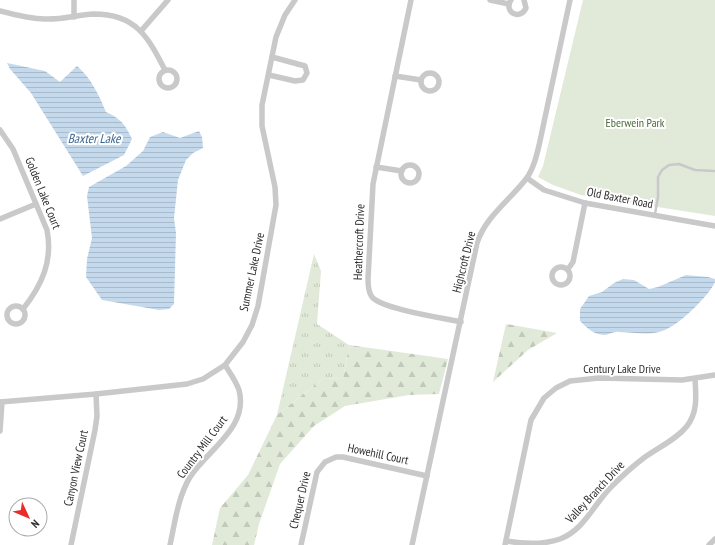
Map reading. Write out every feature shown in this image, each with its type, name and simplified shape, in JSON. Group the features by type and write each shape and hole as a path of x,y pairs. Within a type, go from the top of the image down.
{"street":[{"path":"74,0 74,17"},
{"path":"141,31 168,0"},
{"name":"Summer Lake Drive","path":"1,402 188,384 203,379 225,366 243,342 252,325 258,306 274,216 275,187 262,126 262,105 276,37 285,16 295,0"},
{"name":"Heathercroft Drive","path":"411,0 373,184 368,279 371,296 385,305 461,322"},
{"path":"490,0 510,2 510,12 515,15 521,14 526,8 524,0"},
{"name":"Highcroft Drive","path":"412,545 481,232 490,217 526,178 534,163 570,0"},
{"path":"0,11 44,19 93,14 116,17 130,23 141,31 152,44 165,70"},
{"path":"269,75 295,81 303,80 307,73 305,66 299,63 272,57"},
{"path":"395,76 421,80"},
{"name":"Golden Lake Court","path":"0,130 13,148 47,230 50,243 42,282 23,310"},
{"path":"376,167 402,172"},
{"name":"Old Baxter Road","path":"526,178 544,190 585,203 715,226"},
{"path":"568,269 573,262 585,203"},
{"path":"0,219 36,204"},
{"name":"Country Mill Court","path":"170,545 182,493 189,478 230,431 240,410 239,390 225,366"},
{"name":"Century Lake Drive","path":"506,543 531,420 544,398 556,388 570,381 599,378 695,379 715,376"},
{"name":"Valley Branch Drive","path":"506,543 547,543 561,539 573,532 621,477 687,426 694,413 696,403 695,379"},
{"name":"Canyon View Court","path":"71,545 95,430 97,416 96,394"},
{"path":"0,431 1,402"},
{"name":"Howehill Court","path":"325,462 336,457 342,457 426,476"},
{"name":"Chequer Drive","path":"301,545 317,472 325,462"},
{"path":"709,545 715,540"}],"lane":[{"path":"655,216 658,197 658,177 662,170 669,165 679,164 695,170 715,171"}],"green space":[{"name":"Eberwein Park","path":"583,0 715,0 715,216 581,195 553,185 538,177 543,166"},
{"path":"314,254 321,271 317,324 349,345 343,379 324,378 277,415"},
{"path":"506,324 557,333 528,350 493,382"},
{"path":"349,345 448,359 439,394 409,395 345,406 314,426 280,464 259,524 254,545 212,545 220,508 248,475 277,415 324,378 343,379"}],"water":[{"name":"Baxter Lake","path":"7,63 45,71 60,82 77,66 90,81 106,112 115,117 125,126 132,139 124,155 83,176 31,93 10,69"},
{"path":"199,131 202,137 203,148 193,153 186,160 178,180 174,218 176,233 174,304 169,309 159,310 102,300 86,277 87,259 92,238 87,196 89,187 126,166 143,151 150,137 163,132 180,138"},
{"path":"686,275 708,277 715,279 715,282 700,303 676,324 662,331 651,333 617,332 604,335 593,332 580,321 580,309 589,296 602,292 614,283 623,279 634,280 649,289 658,287"}]}
